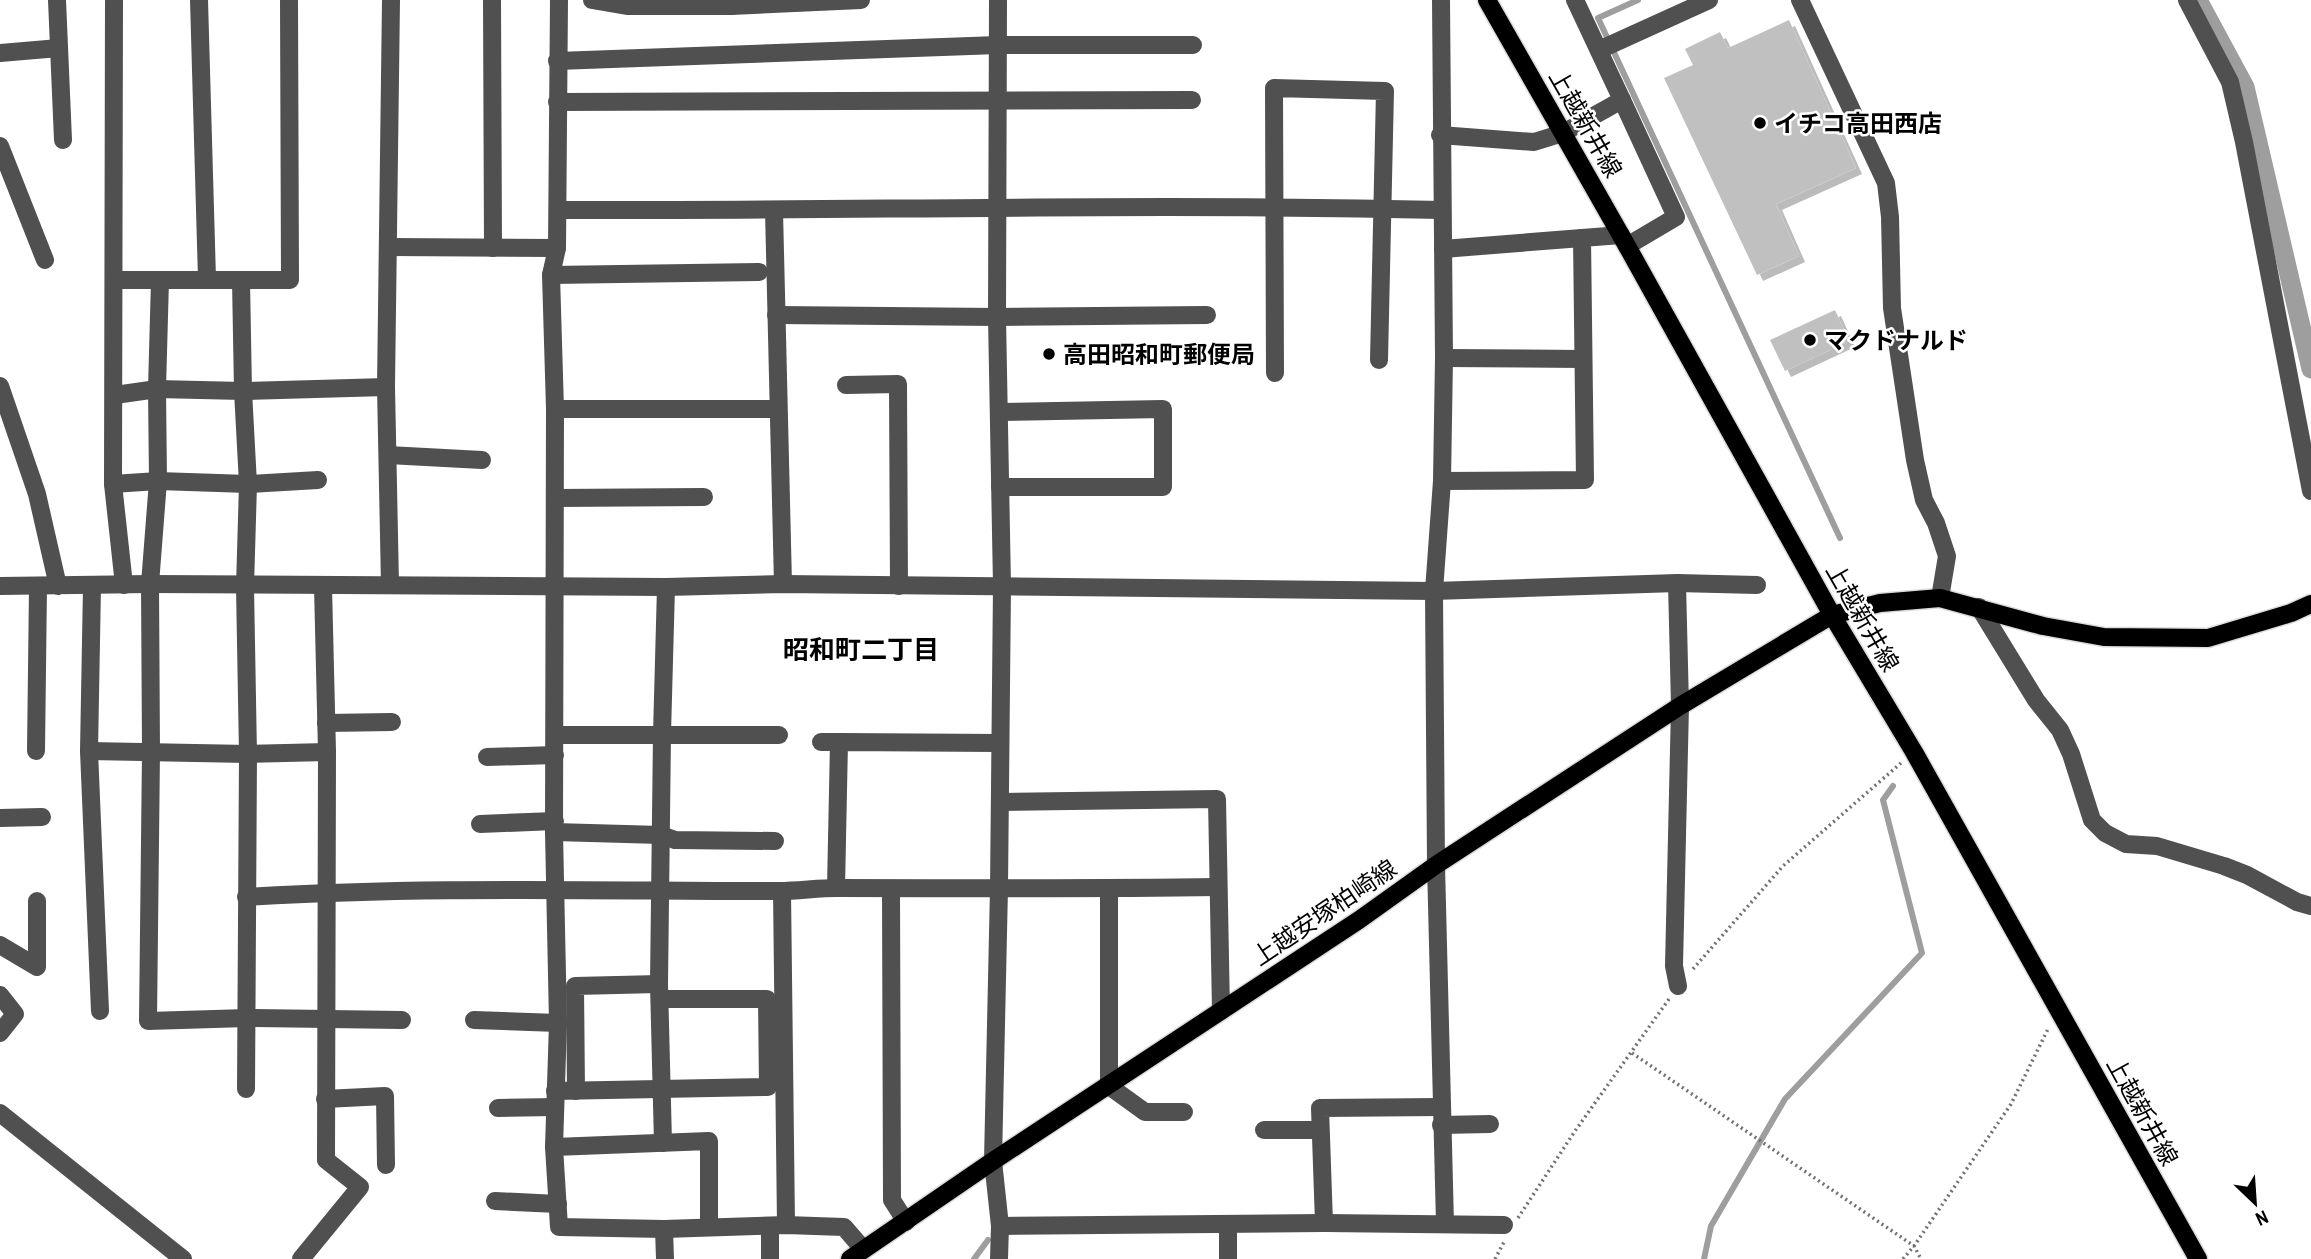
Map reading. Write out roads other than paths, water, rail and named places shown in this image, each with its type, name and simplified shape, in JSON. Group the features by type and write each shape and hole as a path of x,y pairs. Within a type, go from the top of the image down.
{"main road":[{"name":"上越新井線","path":"1487,0 2198,1259"},
{"name":"上越安塚柏崎線","path":"857,1254 1359,920 1436,865 1680,706 1832,615 1880,603 1940,598 2043,626 2104,637 2208,638 2311,604"}],"street":[{"path":"57,0 64,140"},
{"path":"114,0 113,484 124,585"},
{"path":"200,0 208,279"},
{"path":"277,0 301,0"},
{"path":"115,280 290,280 289,0"},
{"path":"390,585 386,387 391,0"},
{"path":"492,0 493,248"},
{"path":"559,0 556,102 557,248 551,275 556,498 555,888 558,1023 554,1147 559,1227 844,1227 857,1254"},
{"path":"592,0 627,3 861,0"},
{"path":"998,0 997,317 1002,586 993,1161 1000,1226 999,1259"},
{"path":"1441,0 1440,135 1444,358 1442,481 1434,591 1436,865 1445,1224"},
{"path":"1443,249 1582,238 1624,241 1676,217 1575,0"},
{"path":"1599,50 1709,0"},
{"path":"1800,0 1886,183 1891,217 1892,308 1915,460 1924,500 1947,556 1940,598"},
{"path":"2187,0 2230,82 2311,491"},
{"path":"557,61 998,45 1193,45"},
{"path":"0,53 59,48"},
{"path":"1275,373 1274,89 1385,91 1379,360"},
{"path":"556,102 1192,100"},
{"path":"1440,135 1534,142 1563,133 1622,100"},
{"path":"0,146 45,260"},
{"path":"558,209 774,211 999,206 1274,206 1442,210"},
{"path":"774,211 783,584"},
{"path":"1442,481 1585,480 1582,238"},
{"path":"389,247 557,248"},
{"path":"551,275 760,272"},
{"path":"160,280 158,481 149,584 151,752 148,1021 247,1018 402,1020"},
{"path":"241,280 248,484 245,587 248,754 246,1089"},
{"path":"776,315 1207,315"},
{"path":"1444,358 1583,359"},
{"path":"846,385 898,384 900,586"},
{"path":"0,386 37,494 58,586"},
{"path":"115,396 157,389 243,391 386,387"},
{"path":"555,409 778,409"},
{"path":"1000,412 1163,409 1163,487 1000,487"},
{"path":"388,455 482,460"},
{"path":"113,484 158,481 248,484 318,480"},
{"path":"556,498 704,497"},
{"path":"1677,583 1680,706 1674,966 1678,986"},
{"path":"0,586 149,584 245,587 666,587 783,584 1434,591 1677,583 1757,585"},
{"path":"36,751 38,586"},
{"path":"92,586 89,751 100,1011"},
{"path":"301,1259 359,1187 326,1160 327,752 323,586"},
{"path":"663,1143 660,889 666,587"},
{"path":"1979,607 2036,699 2060,730 2071,754 2092,820 2105,833 2126,844 2157,846 2224,866 2297,902 2311,906"},
{"path":"326,723 392,722"},
{"path":"555,735 779,735"},
{"path":"821,742 999,743"},
{"path":"836,888 839,742"},
{"path":"89,751 248,754 327,752"},
{"path":"487,757 555,755"},
{"path":"1000,802 1217,799 1221,1011"},
{"path":"0,818 42,817"},
{"path":"480,824 661,835 675,840 775,841"},
{"path":"246,897 327,892 555,888 782,891 836,888 891,890 1217,887"},
{"path":"1109,889 1109,1086 1145,1112 1184,1112"},
{"path":"891,890 892,1200 906,1222"},
{"path":"770,1259 778,1226 782,891"},
{"path":"0,945 37,967 37,901"},
{"path":"498,1108 555,1099 576,1091 768,1087 767,999 575,986 576,1091"},
{"path":"0,995 15,1014 0,1034"},
{"path":"474,1020 558,1023"},
{"path":"326,1099 385,1096 386,1165"},
{"path":"1324,1223 1320,1108 1441,1116 1490,1124"},
{"path":"0,1113 183,1259"},
{"path":"1264,1130 1320,1130"},
{"path":"554,1147 709,1141 709,1226"},
{"path":"495,1201 558,1204"},
{"path":"1000,1226 1511,1222"},
{"path":"1228,1226 1228,1259"},
{"path":"664,1229 665,1259"}],"waterway":[{"path":"1638,0 1598,18 1840,538"},
{"path":"2198,0 2245,87 2311,369"},
{"path":"1704,1259 1711,1226 1785,1099 1922,953 1883,800 1893,786"},
{"path":"974,1259 988,1240"}],"place":[{"name":"イチコ高田西店","path":"1760,123"},
{"name":"マクドナルド","path":"1810,340"},
{"name":"高田昭和町郵便局","path":"1049,354"}],"district":[{"name":"昭和町二丁目","path":"861,649"}]}
